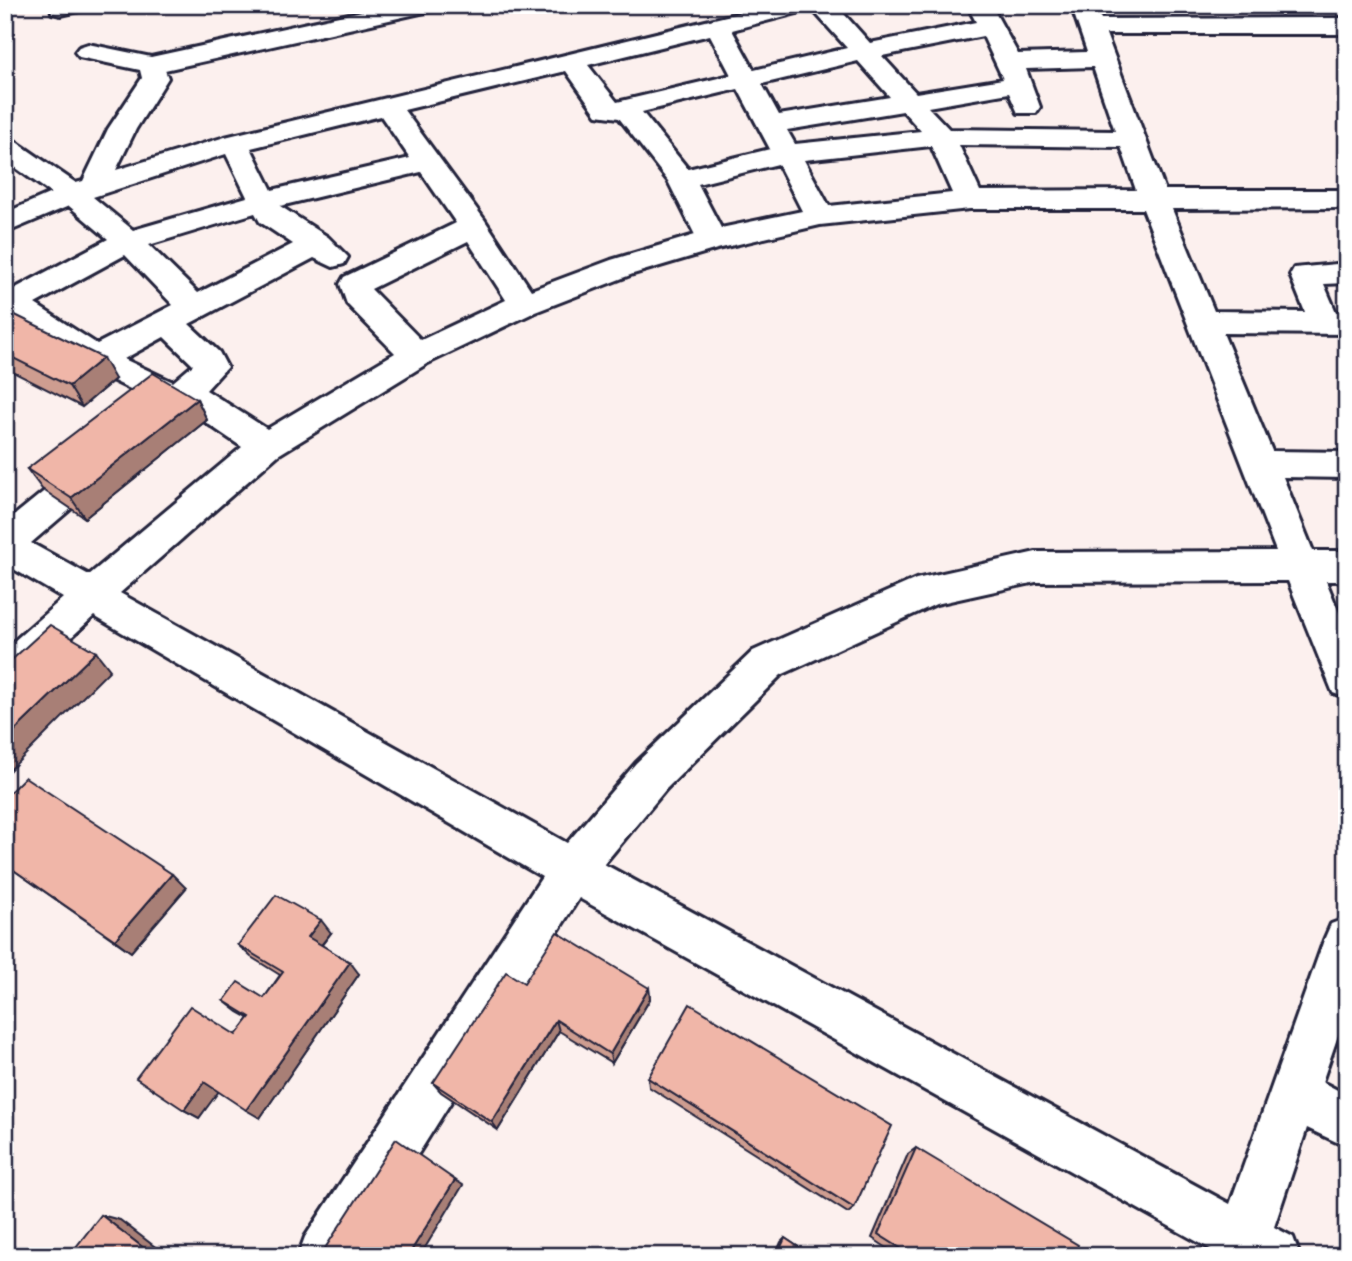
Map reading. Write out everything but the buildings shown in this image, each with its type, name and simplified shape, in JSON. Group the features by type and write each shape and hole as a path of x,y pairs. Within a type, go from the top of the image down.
{"street":[{"path":"88,52 151,65 425,5"},
{"path":"5,224 83,191 235,143 803,5"},
{"path":"822,5 941,137 970,200"},
{"path":"571,60 607,109 625,108 862,52 984,16 1014,73 1039,138"},
{"path":"1344,667 1154,201 1087,16 1347,26"},
{"path":"717,25 820,216"},
{"path":"772,124 912,102 1014,73 1102,59"},
{"path":"83,191 155,78 151,65"},
{"path":"387,106 474,226 524,304"},
{"path":"625,108 681,178 712,240"},
{"path":"856,111 876,143"},
{"path":"681,178 788,153 941,137 1131,139"},
{"path":"235,143 270,215 317,244 363,279"},
{"path":"5,147 83,191 128,241 180,315 211,367 182,395 5,545 572,870 1251,1250 1294,1094 1347,940"},
{"path":"265,446 182,395 96,359 10,308 128,241 264,201 428,162"},
{"path":"5,674 93,594 265,446 418,355 524,304 622,267 712,240 820,216 970,200 1347,199"},
{"path":"418,355 358,297 355,284 474,226"},
{"path":"96,359 317,244"},
{"path":"1336,323 1305,275 1347,273"},
{"path":"1203,322 1336,323"},
{"path":"1260,464 1347,465"},
{"path":"324,1256 572,870 651,776 766,663 929,590 1036,567 1347,566"},
{"path":"1294,1094 1347,1122"}]}
